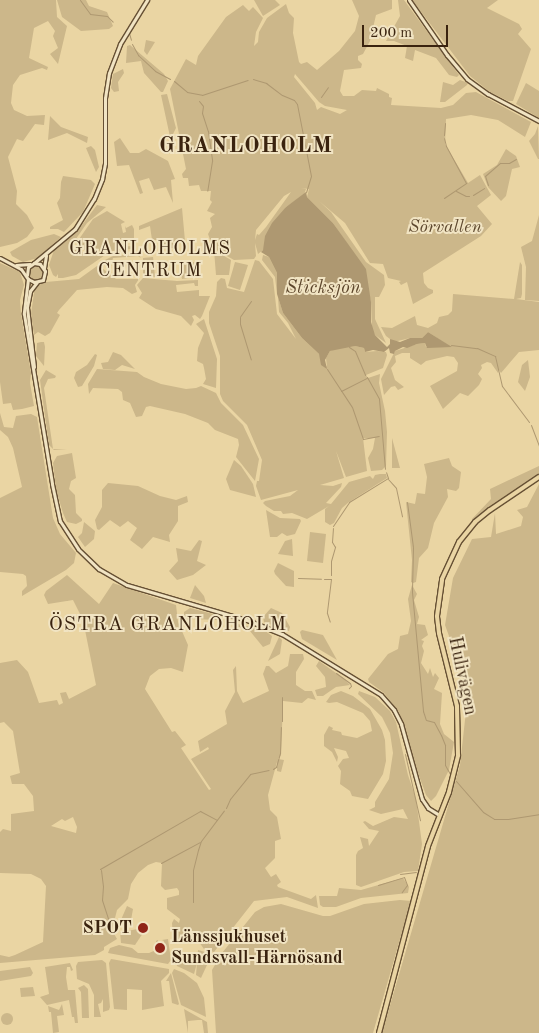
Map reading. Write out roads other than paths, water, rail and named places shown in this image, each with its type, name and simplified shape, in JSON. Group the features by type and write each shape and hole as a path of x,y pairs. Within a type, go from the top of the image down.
{"main road":[{"name":"Hulivägen","path":"379,1033 425,858 439,815 449,792 458,754 459,734 455,692 439,633 438,607 442,579 459,542 475,522 539,477"}],"street":[{"path":"147,0 126,33 110,68 105,98 105,163 98,188 80,223 27,270 24,314 56,505 62,525 84,556 111,578 127,585 247,620 282,634 381,695 394,710 401,724 422,799 428,808 439,815"},
{"path":"409,0 447,55 467,79 488,94 539,121"},
{"path":"34,370 27,307 30,291 37,282 44,278 46,254"},
{"path":"0,258 13,264 27,277 37,282"},
{"path":"13,264 40,264 45,269"}],"water":[{"name":"Sticksjön","path":"306,192 307,197 333,223 366,269 371,302 371,322 375,335 387,347 390,344 390,339 400,342 410,338 422,338 428,332 452,347 427,348 425,343 407,348 403,347 395,351 394,354 390,353 389,348 384,352 373,350 365,352 364,348 355,346 330,351 325,360 327,369 321,365 319,354 302,338 283,313 277,294 277,273 269,257 261,252 265,236 272,223 286,207"}],"waterway":[{"path":"80,0 90,14 107,16 113,22"},
{"path":"129,33 131,40"},
{"path":"132,44 138,55 155,71 170,79"},
{"path":"253,79 266,83 282,95 294,100 297,104 311,176 306,192"},
{"path":"174,81 187,92 202,95 248,80"},
{"path":"321,97 328,87"},
{"path":"199,101 203,106 202,113 208,131 212,161 207,191"},
{"path":"444,135 445,123"},
{"path":"444,138 446,146 466,183 444,198"},
{"path":"488,185 485,176 500,163 509,163 516,159"},
{"path":"473,195 484,188"},
{"path":"456,191 469,196"},
{"path":"251,301 240,317 240,324 251,359"},
{"path":"451,345 477,348 495,356 502,386 529,422"},
{"path":"349,347 355,351 365,375"},
{"path":"327,369 352,407 363,439 379,436"},
{"path":"367,377 379,399 385,469"},
{"path":"341,391 367,378"},
{"path":"531,425 539,446"},
{"path":"333,526 349,502 388,478 386,472"},
{"path":"388,479 396,488 402,516"},
{"path":"407,502 413,547 412,592 423,711 426,720 434,722 441,735 445,745 445,765 450,774"},
{"path":"331,575 331,561 335,547 332,542 333,528"},
{"path":"298,578 321,579"},
{"path":"324,579 331,579 327,613 330,622"},
{"path":"336,673 350,683 351,686 349,688"},
{"path":"282,697 282,721"},
{"path":"273,769 276,767 280,753 281,727"},
{"path":"405,754 420,820"},
{"path":"226,808 230,799 250,774 269,770"},
{"path":"456,781 483,812 494,819 508,819 539,814"},
{"path":"100,869 200,811 217,820"},
{"path":"193,902 193,870 201,841 224,811"},
{"path":"161,863 200,842"},
{"path":"101,870 102,900 109,921"},
{"path":"400,874 416,872"},
{"path":"378,885 404,877 407,885 402,892"}],"place":[{"name":"SPOT","path":"143,928"},
{"name":"Länssjukhuset Sundsvall-Härnösand","path":"160,948"}],"district":[{"name":"GRANLOHOLM","path":"246,147"},
{"name":"GRANLOHOLMS CENTRUM","path":"150,261"},
{"name":"ÖSTRA GRANLOHOLM","path":"168,625"}],"park label":[{"name":"Sörvallen","path":"445,227"}]}
